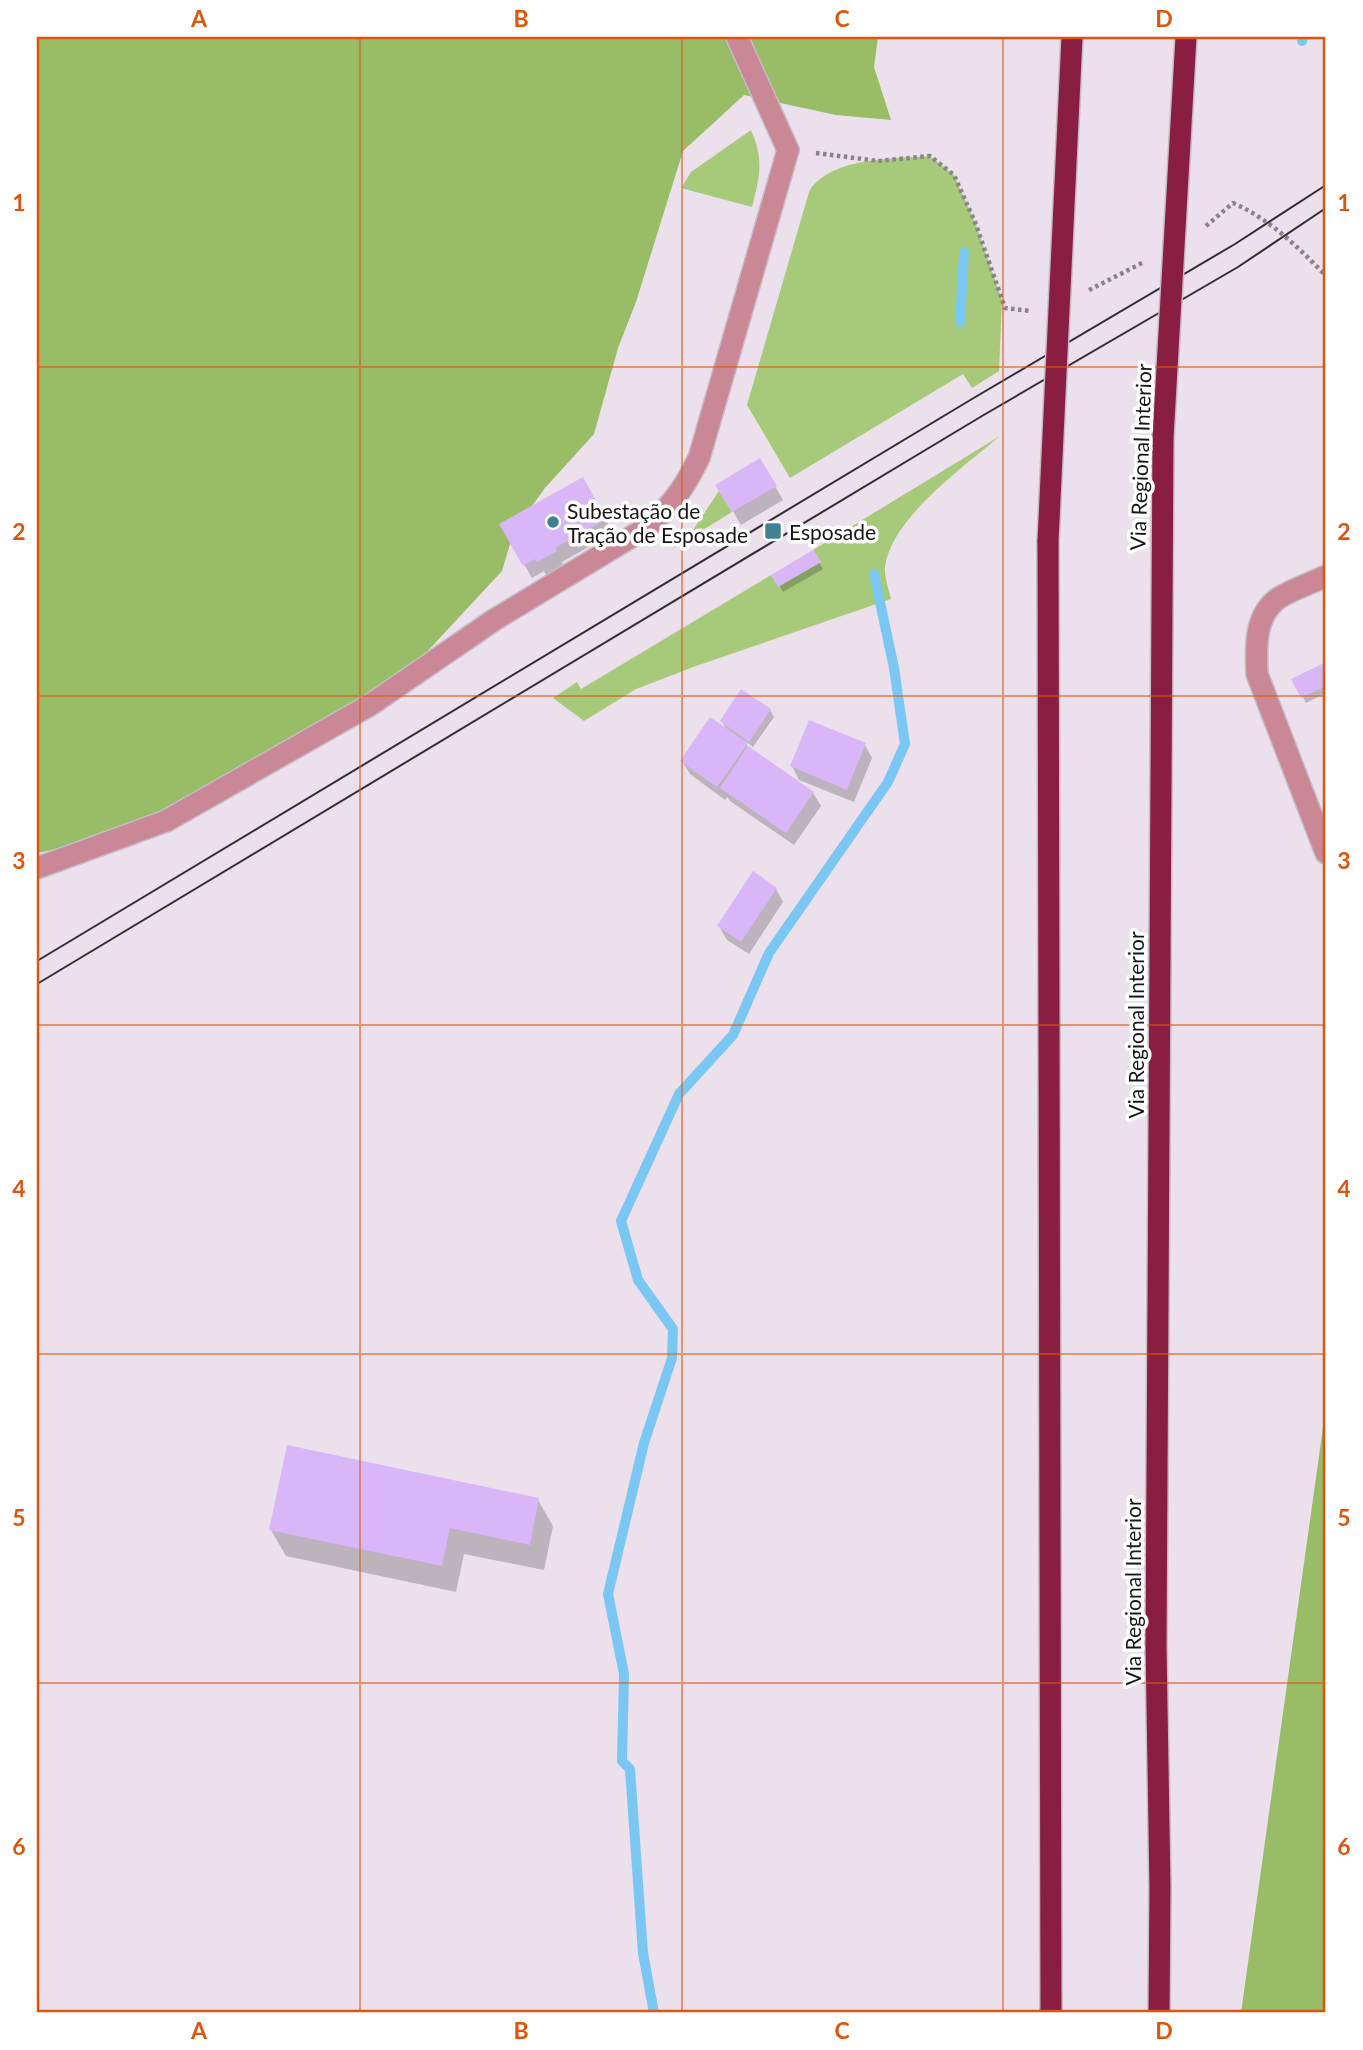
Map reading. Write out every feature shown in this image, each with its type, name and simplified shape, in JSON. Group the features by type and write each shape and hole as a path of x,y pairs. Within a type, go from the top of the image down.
{"highway":[{"path":"1051,2013 1048,541 1072,37"},
{"name":"Via Regional Interior","path":"1159,2013 1156,1645 1163,438 1186,37"}],"street":[{"path":"37,868 166,821 370,705 494,620 646,528 667,510 683,491 699,458 788,150 737,37"},
{"path":"1326,576 1276,600 1260,623 1256,646 1257,674 1326,853"}],"green space":[{"path":"37,37 878,37 874,67 891,120 836,115 744,95 683,151 636,302 618,348 594,434 545,488 514,531 502,571 410,670 245,786 95,841 37,853"},
{"path":"751,130 759,159 752,207 681,188 691,172"},
{"path":"930,156 954,175 975,222 1002,300 999,371 972,388 963,374 790,478 747,405 809,192 818,181 846,166 881,159"},
{"path":"1000,436 932,494 901,530 890,549 885,567 891,599 636,689 584,721 553,698 577,682 581,689 771,575 778,586 821,562 813,550"},
{"path":"719,491 732,512 672,549 691,533"},
{"path":"1326,1406 1326,2013 1241,2013"}],"building":[{"path":"760,458 777,486 732,512 715,485"},
{"name":"Subestação de Tração de Esposade","path":"583,477 606,519 555,548 557,551 523,566 499,524"},
{"path":"813,550 821,562 778,587 771,575"},
{"path":"1326,662 1326,686 1301,698 1291,679"},
{"path":"741,689 771,709 749,742 720,721"},
{"path":"710,717 748,743 717,787 680,761"},
{"path":"809,720 866,743 847,790 790,766"},
{"path":"748,746 814,792 786,833 720,788"},
{"path":"753,871 777,888 741,942 717,926"},
{"path":"287,1445 539,1498 530,1545 450,1528 442,1566 269,1530"}],"waterway":[{"path":"1302,41 1303,37"},
{"path":"960,322 964,252"},
{"path":"654,2013 643,1953 630,1769 622,1761 624,1674 608,1594 644,1443 672,1358 673,1329 638,1280 621,1221 679,1094 733,1035 769,953 888,782 905,744 894,668 874,574"}],"tram line":[{"path":"37,961 1235,244 1326,185"},
{"path":"37,984 982,416 1238,267 1326,208"}],"place":[{"name":"Subestação de Tração de Esposade","path":"553,522"},
{"name":"Esposade","path":"773,531"}]}
